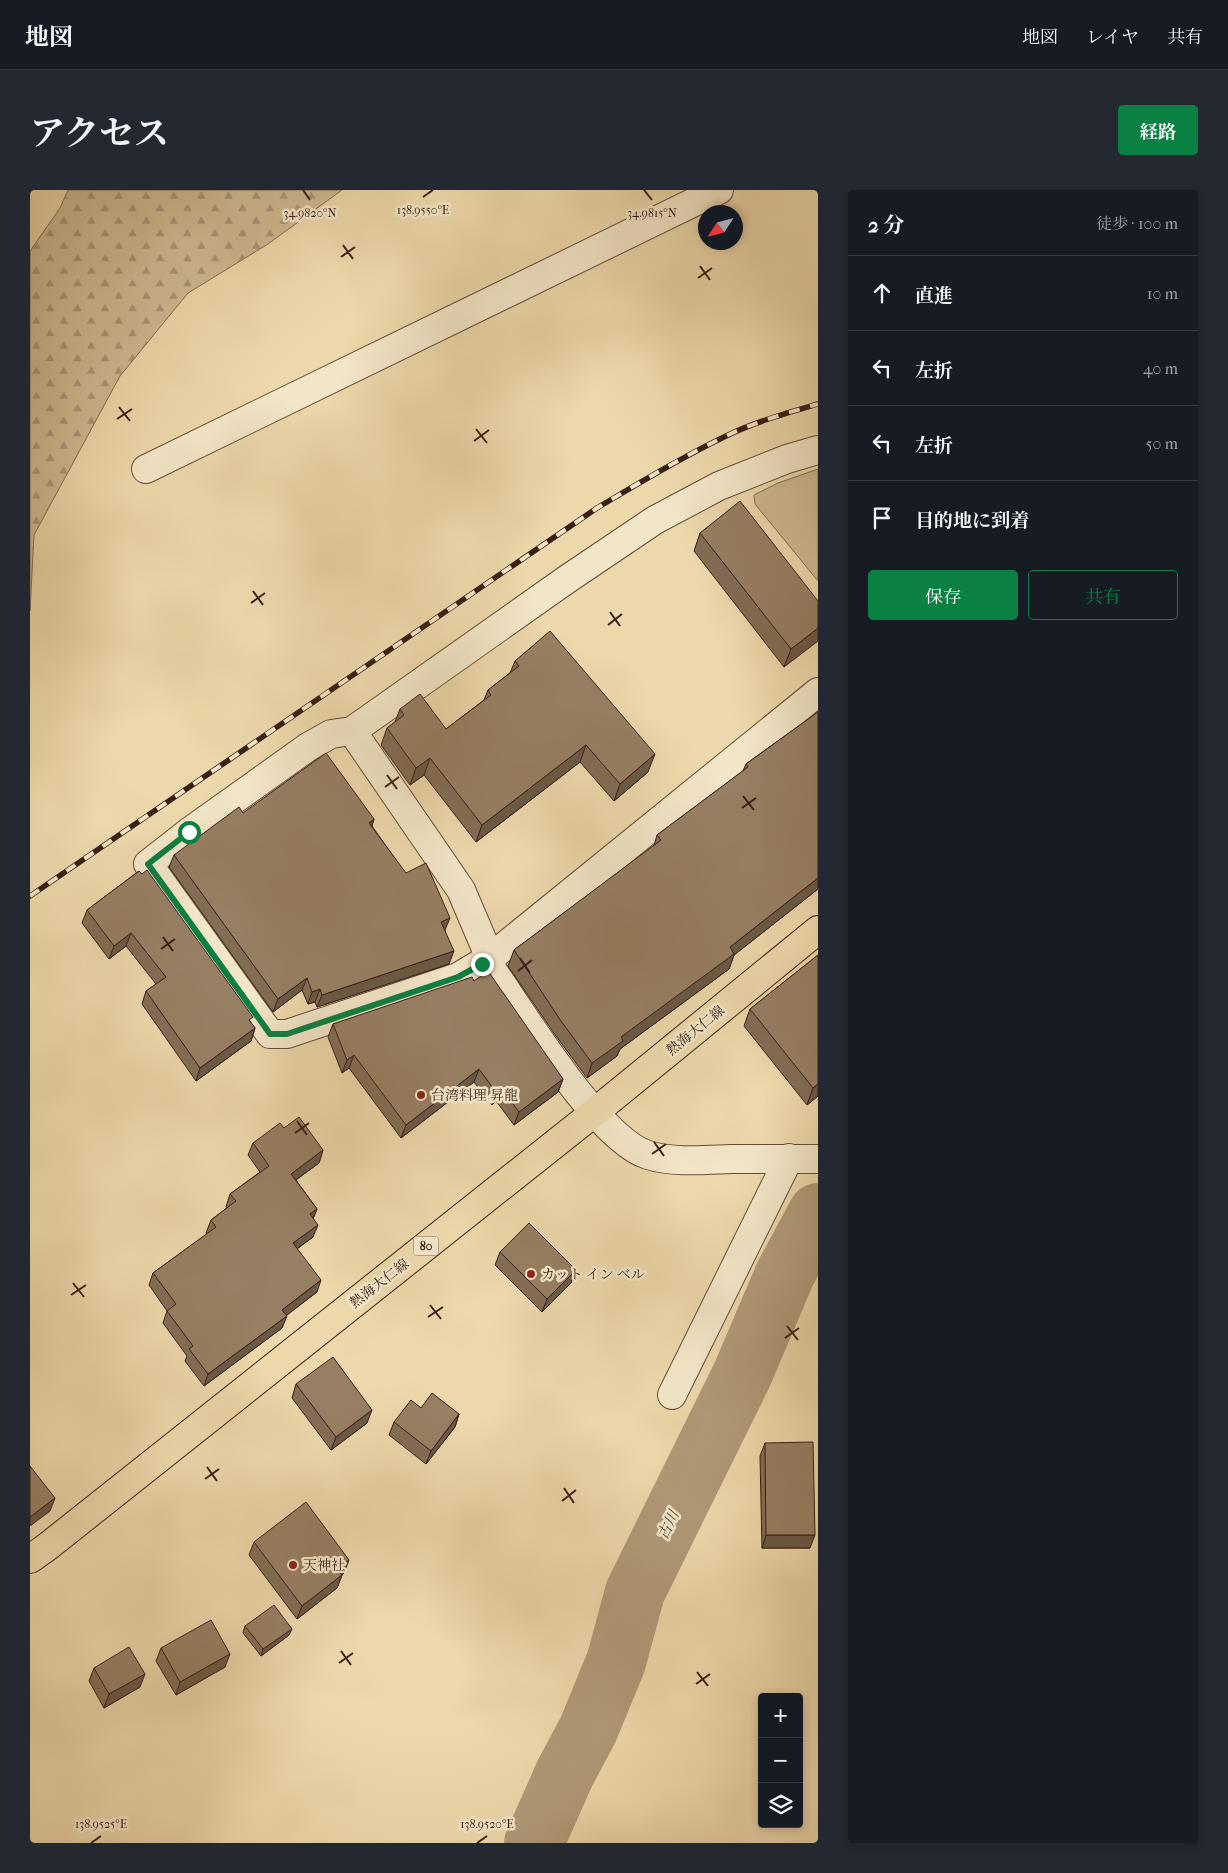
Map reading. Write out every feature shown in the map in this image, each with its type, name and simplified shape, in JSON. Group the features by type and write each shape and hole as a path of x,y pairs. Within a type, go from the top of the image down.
{"main road":[{"name":"熱海大仁線","path":"30,1559 595,1112 818,930"}],"street":[{"path":"146,469 719,190"},
{"path":"818,450 787,459 719,486 655,520 558,585 352,732 331,734 308,748 189,832 148,864 270,1034 287,1034 458,977 490,958 818,692"},
{"path":"352,732 461,890 490,958 493,971 575,1089 618,1137 631,1147 658,1158 701,1160 804,1158"},
{"path":"672,1395 804,1158"}],"green space":[{"path":"68,190 342,190 268,244 188,293 120,376 34,535 30,611 30,251 60,208"},
{"path":"818,469 818,581 755,504 754,495 778,483"}],"building":[{"path":"740,501 818,601 818,628 791,649 700,533"},
{"path":"550,631 655,754 620,784 586,745 482,825 430,758 416,768 387,728 404,715 400,709 420,694 446,729 491,695 488,690 519,666 515,661"},
{"path":"818,712 818,878 730,947 734,954 621,1037 623,1041 592,1063 561,1021 514,950 661,840 657,835 748,767 746,764"},
{"path":"326,753 374,819 369,823 406,873 426,863 450,918 441,922 454,951 322,995 320,989 312,992 307,978 278,999 174,855 239,807 243,813"},
{"path":"147,870 253,1017 249,1020 255,1028 200,1068 146,991 166,977 131,933 114,946 87,910 139,871 142,874"},
{"path":"818,955 818,1084 813,1088 750,1009"},
{"path":"488,971 563,1079 519,1112 501,1088 496,1092 479,1069 406,1125 354,1055 347,1060 333,1024 472,977 474,981"},
{"path":"299,1117 323,1150 291,1174 317,1209 310,1214 318,1225 293,1243 321,1280 282,1310 287,1316 208,1374 189,1349 193,1346 167,1311 176,1304 153,1273 216,1227 211,1220 236,1201 230,1194 269,1166 253,1143 280,1123 284,1128"},
{"path":"529,1223 576,1270 547,1299 500,1252"},
{"path":"333,1357 372,1410 336,1437 296,1384"},
{"path":"432,1393 459,1414 431,1451 394,1422 411,1400 421,1408"},
{"path":"813,1442 815,1535 766,1535 765,1443"},
{"path":"30,1466 55,1498 30,1517"},
{"path":"306,1502 349,1560 337,1569 342,1575 302,1606 254,1542"},
{"path":"274,1605 292,1629 263,1649 245,1626"},
{"path":"211,1620 230,1654 180,1682 161,1648"},
{"path":"129,1647 145,1674 109,1694 94,1668"}],"waterway":[{"name":"古川","path":"534,1843 565,1773 588,1730 616,1662 635,1592 742,1375 785,1274 818,1213"}],"railway":[{"path":"30,896 597,508 676,462 724,437 759,422 818,404"}],"place":[{"name":"台湾料理 昇龍","path":"421,1095"},
{"name":"カット イン ベル","path":"531,1274"},
{"name":"天神社","path":"293,1565"}],"route":[{"path":"189,832 148,864 270,1034 287,1034 458,977 482,964"}]}
